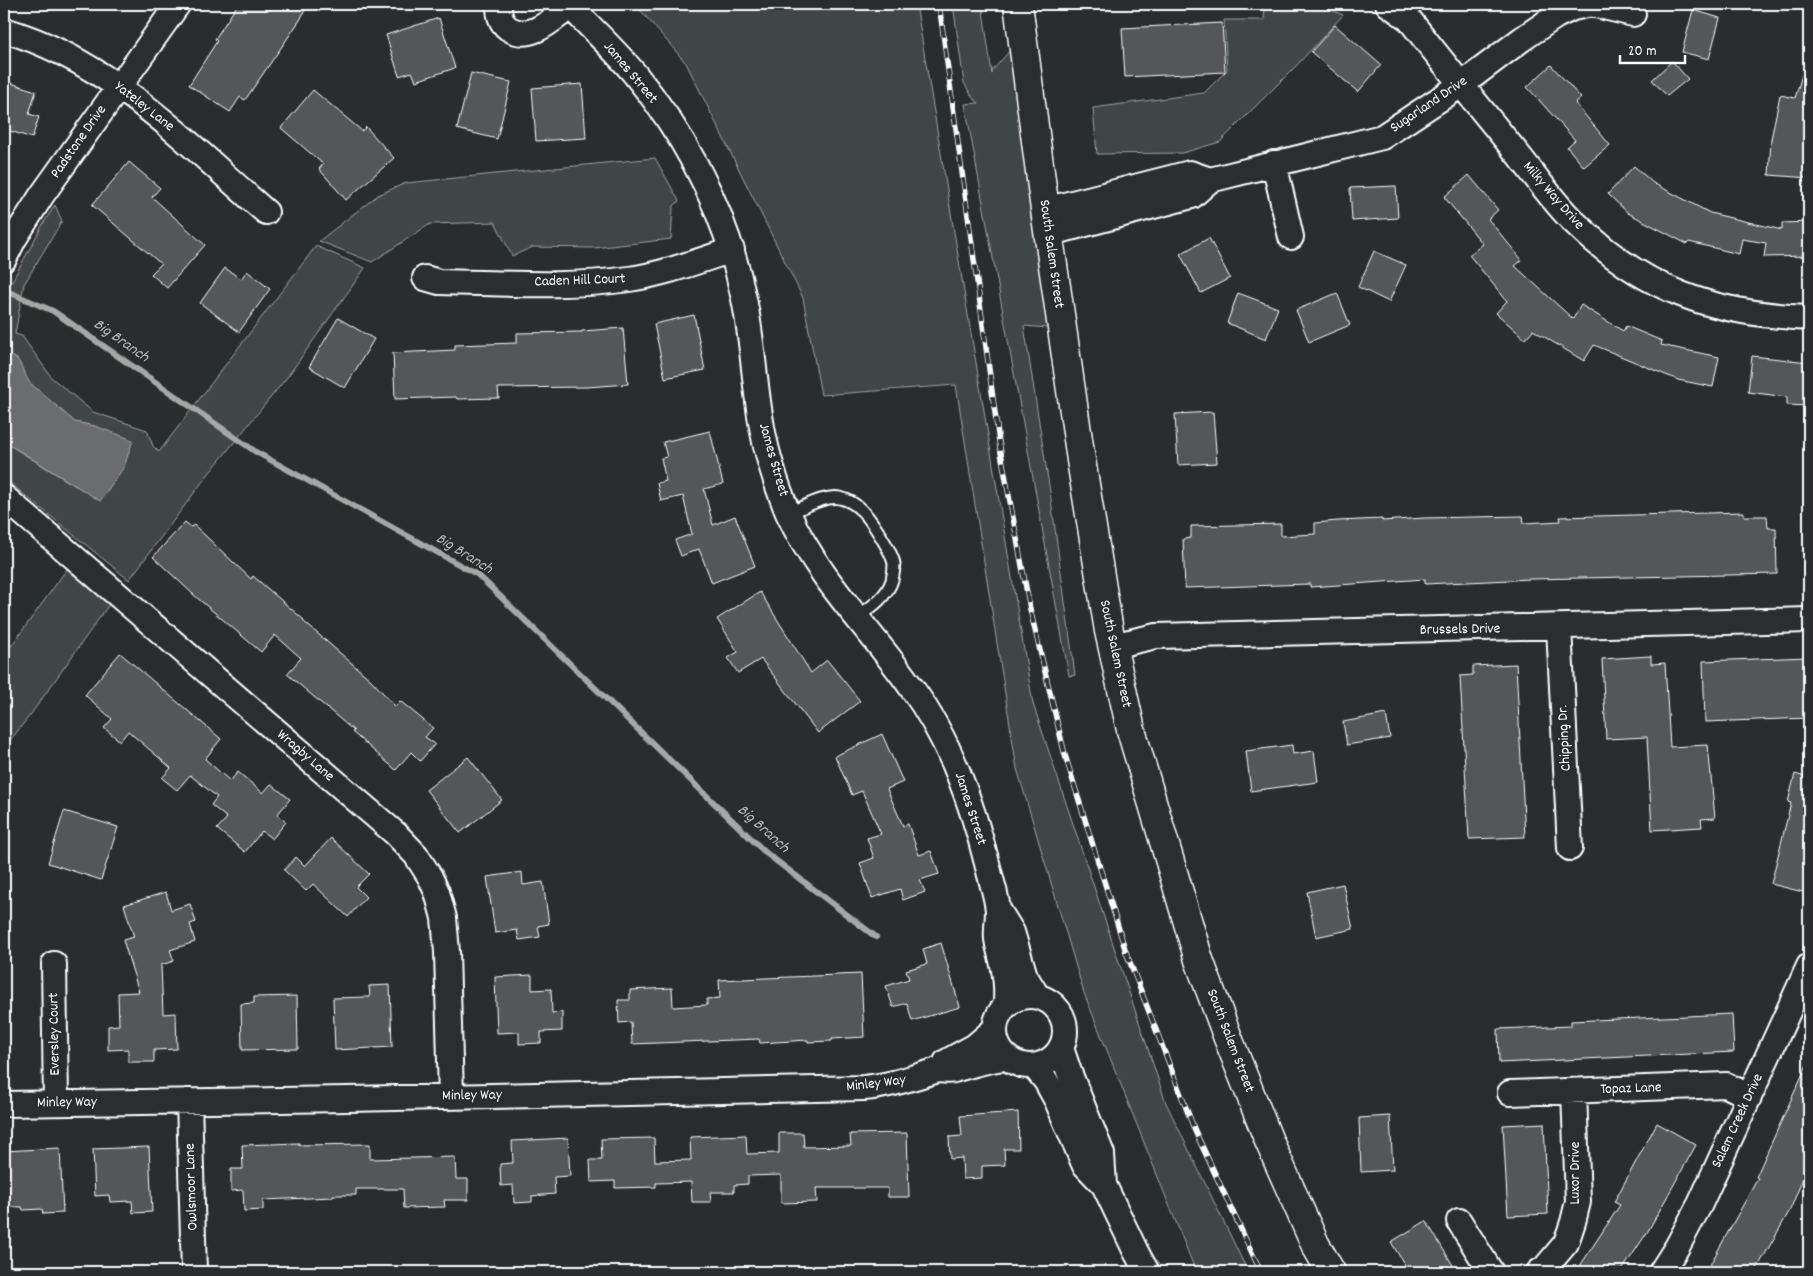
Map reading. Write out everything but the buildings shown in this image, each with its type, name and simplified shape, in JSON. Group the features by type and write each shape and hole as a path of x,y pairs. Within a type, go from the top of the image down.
{"main road":[{"name":"South Salem Street","path":"1018,4 1046,222 1081,460 1112,646 1132,730 1199,960 1269,1141 1315,1244 1331,1272"}],"street":[{"name":"Padstone Drive","path":"4,259 14,239 42,195 178,4"},
{"name":"James Street","path":"499,4 499,15 504,24 512,30 521,33 531,32 543,27 569,5 632,72 659,106 703,178 732,250 744,300 762,428 774,474 789,513 815,562 856,618 913,688 946,746 958,772 982,842 998,910 997,937 1005,977 1006,1006"},
{"name":"Milky Way Drive","path":"1388,4 1409,19 1573,222 1610,254 1639,275 1670,291 1708,305 1809,318"},
{"name":"Sugarland Drive","path":"1046,222 1190,174 1210,180 1382,137 1461,85 1556,16 1573,8 1591,4 1633,14"},
{"name":"Yateley Lane","path":"4,30 47,45 72,57 119,87 156,115 266,212"},
{"path":"1274,163 1291,238"},
{"name":"Caden Hill Court","path":"425,278 439,282 599,283 666,272 732,250"},
{"name":"Wragby Lane","path":"4,497 396,834 416,855 437,892 446,932 451,1097"},
{"name":"Brussels Drive","path":"1112,646 1156,636 1809,620"},
{"name":"Chipping Dr.","path":"1559,627 1570,848"},
{"name":"James Street","path":"998,910 1012,932 1025,976 1038,997"},
{"name":"Eversley Court","path":"54,964 56,1103"},
{"name":"Salem Creek Drive","path":"1661,1272 1700,1204 1809,966"},
{"path":"1021,997 1038,997 1056,1007 1062,1016 1065,1038 1055,1057 1034,1066 1024,1066 1006,1058 997,1044 995,1029 1000,1012 1006,1006 1021,997"},
{"name":"Minley Way","path":"937,1070 949,1059 975,1046 995,1029"},
{"path":"1061,1048 1102,1154 1104,1185"},
{"name":"Minley Way","path":"4,1104 864,1088 901,1082 937,1070 952,1071 984,1060 1006,1058"},
{"path":"1034,1066 1046,1081 1057,1101 1084,1164 1104,1185 1147,1272"},
{"name":"Topaz Lane","path":"1510,1093 1726,1085 1749,1096"},
{"name":"Luxor Drive","path":"1539,1272 1545,1268 1566,1243 1574,1222 1578,1202 1574,1092"},
{"name":"Owlsmoor Lane","path":"189,1101 194,1272"},
{"path":"1460,1221 1491,1272"}],"lane":[{"path":"789,513 828,499 839,498 852,502 862,510 890,551 894,565 893,578 888,590 878,601 856,618"}],"shaded area":[{"path":"635,4 916,4 1033,704 1166,1103 1248,1272 1196,1272 1084,993 1017,769 956,385 821,395 803,298 686,63"},
{"path":"953,4 982,4 992,74 992,71 1012,48 1048,328 1024,326 1050,492 1075,675 1069,676 965,104 979,103 973,98 964,83"},
{"path":"1317,4 1343,15 1297,65 1220,142 1182,153 1097,154 1093,108 1204,93 1227,70 1224,20 1264,20 1265,6"},
{"path":"655,158 679,201 673,207 671,239 594,248 533,247 512,256 495,222 430,224 372,262 319,241 378,195 406,183"},
{"path":"55,205 62,221 24,284 15,334 22,336 52,378 93,412 147,430 153,446 159,452 316,246 365,268 288,376 206,477 129,580 4,478 4,442 77,487 95,426 75,422 51,403 28,382 17,359 10,355 4,365 4,296"},
{"path":"10,355 18,360 29,382 75,422 95,426 133,440 124,467 100,501 4,441 4,365"},
{"path":"67,569 110,603 31,714 4,748 4,656"},
{"path":"1106,1263 1112,1272 938,1272 983,1270"}],"waterway":[{"name":"Big Branch","path":"4,290 53,311 256,452 478,575 766,853 876,937"}],"railway":[{"path":"939,4 999,442 1030,609 1065,755 1126,952 1195,1131 1261,1272"}]}
